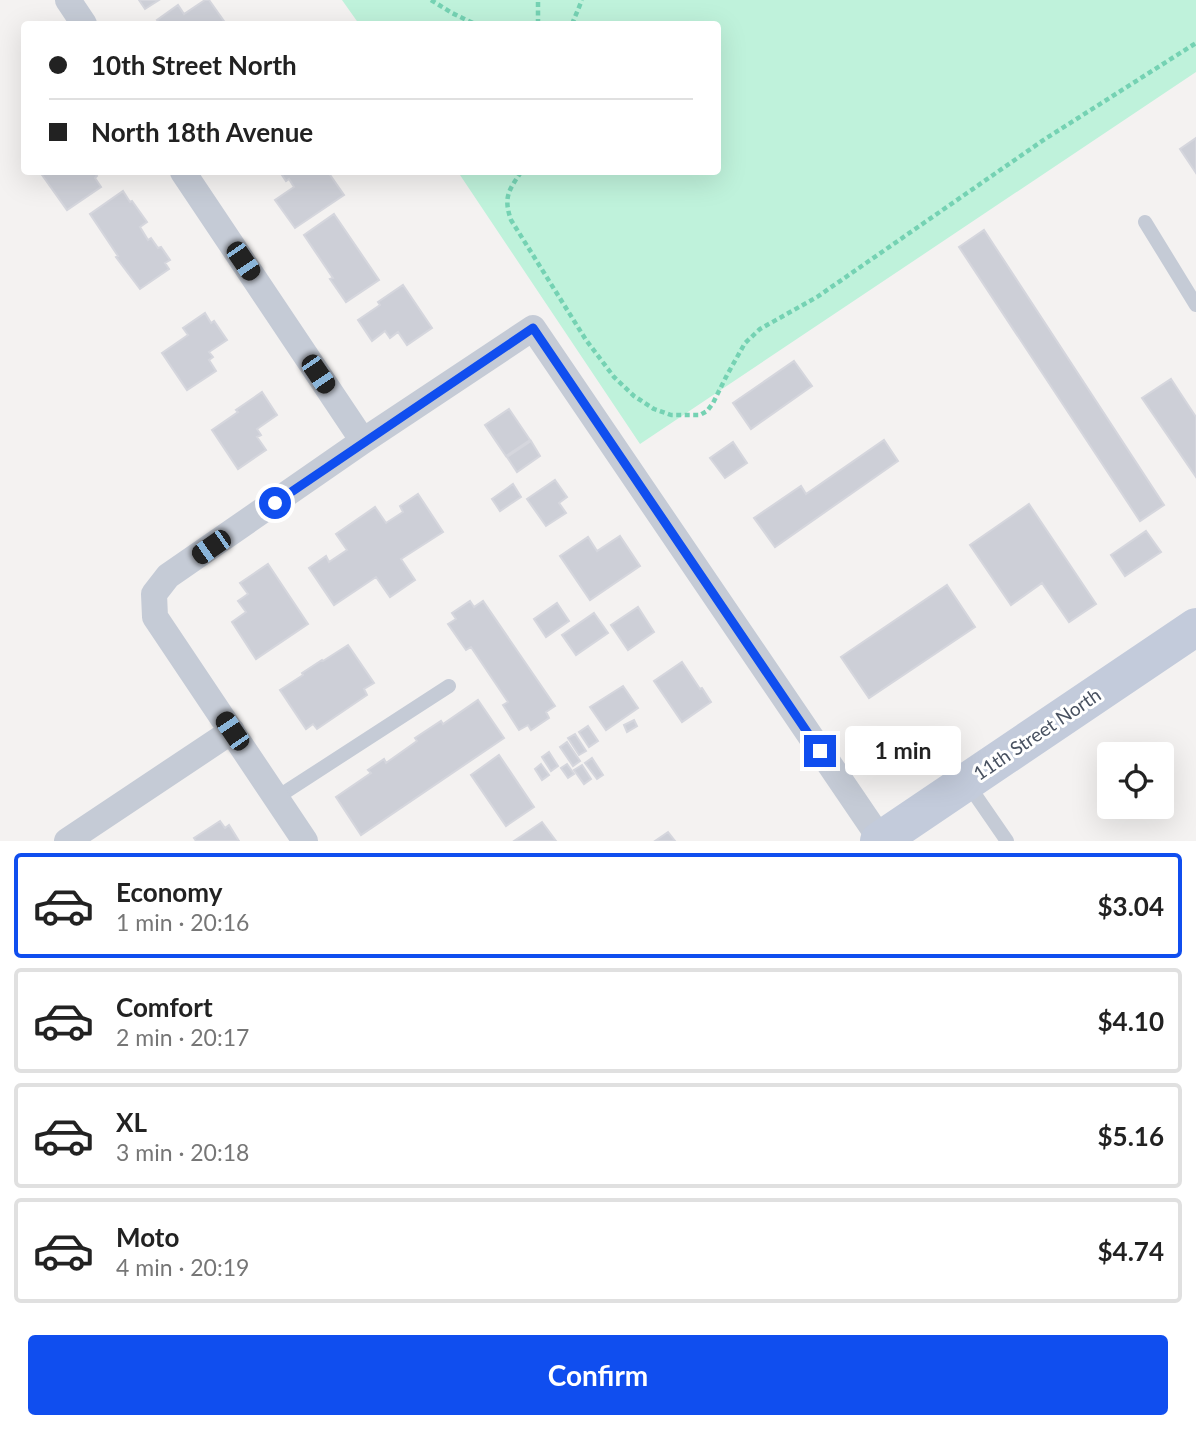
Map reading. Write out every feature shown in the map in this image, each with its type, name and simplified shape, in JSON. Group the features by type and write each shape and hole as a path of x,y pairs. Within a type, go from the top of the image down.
{"street":[{"path":"68,0 82,21"},
{"path":"185,175 363,441"},
{"path":"305,841 155,617 154,594 168,576 533,328 880,840"},
{"name":"11th Street North","path":"880,840 1196,627"},
{"path":"67,841 232,731"}],"lane":[{"path":"1145,222 1196,305"},
{"path":"276,798 449,686"},
{"path":"966,782 1007,841"}],"path":[{"path":"431,0 469,21"},
{"path":"538,0 538,21"},
{"path":"573,21 582,0"},
{"path":"519,175 506,200 510,220 586,340 614,377 654,410 671,415 700,415 713,403 745,343 760,329 817,297 1045,139 1196,43"}],"green space":[{"path":"342,0 1196,0 1196,72 640,444 460,175 721,175 721,21 357,21"}],"building":[{"path":"139,0 159,0 145,9"},
{"path":"209,0 224,21 157,20 178,5 184,14"},
{"path":"1196,138 1196,173 1180,149"},
{"path":"42,175 96,175 95,178 101,187 67,210"},
{"path":"282,175 330,175 344,195 295,228 275,200 294,187 289,179 286,181"},
{"path":"123,191 147,222 140,227 148,240 151,238 158,248 161,247 170,260 165,263 169,269 140,289 116,257 118,256 90,214"},
{"path":"334,214 379,280 346,302 304,235"},
{"path":"984,230 1164,505 1140,521 959,247"},
{"path":"403,285 432,328 407,345 398,332 390,338 385,331 372,341 358,320"},
{"path":"205,313 227,340 209,352 213,357 209,360 216,371 187,390 162,353 188,335 183,328"},
{"path":"794,361 812,386 751,429 733,403"},
{"path":"1171,379 1196,417 1196,477 1142,398"},
{"path":"262,392 277,415 257,429 261,435 257,437 266,450 238,469 212,430"},
{"path":"509,409 530,440 506,456 485,425"},
{"path":"884,440 898,461 775,547 754,518 801,486 806,494"},
{"path":"531,441 540,456 517,472 507,457"},
{"path":"733,442 747,463 725,478 710,458"},
{"path":"555,480 567,497 559,503 566,513 546,526 527,499"},
{"path":"513,484 521,497 500,511 492,499"},
{"path":"418,494 443,532 401,559 415,580 390,597 376,577 334,605 309,568 326,556 329,562 347,550 336,534 375,507 386,523 403,512 400,506"},
{"path":"1029,504 1096,604 1069,622 1042,583 1011,605 970,545"},
{"path":"1146,531 1161,552 1125,576 1111,555"},
{"path":"620,536 640,566 590,600 560,556 588,537 597,551"},
{"path":"268,564 308,624 256,659 232,622 246,612 238,601 248,594 240,583"},
{"path":"947,585 975,627 869,698 841,657"},
{"path":"470,601 474,607 483,601 555,706 546,712 549,718 531,730 528,725 519,730 503,705 508,702 471,647 466,650 448,624 456,619 452,613"},
{"path":"557,603 569,621 546,637 534,619"},
{"path":"638,607 654,632 628,650 611,625"},
{"path":"594,613 608,633 576,655 562,635"},
{"path":"348,645 374,683 364,689 367,695 317,729 313,724 306,729 280,690"},
{"path":"682,662 711,702 682,722 654,681"},
{"path":"623,686 638,708 606,730 590,707"},
{"path":"478,700 504,738 361,835 336,797 371,773 368,770 384,759 386,763 417,741 415,738 441,721 443,724"},
{"path":"634,720 637,726 627,732 624,725"},
{"path":"588,726 598,741 589,747 579,732"},
{"path":"575,734 586,751 579,755 568,738"},
{"path":"567,742 580,761 573,766 560,747"},
{"path":"549,752 558,766 551,771 542,757"},
{"path":"499,755 534,807 506,826 471,775"},
{"path":"592,758 603,775 597,779 585,763"},
{"path":"541,764 549,775 542,780 535,769"},
{"path":"567,764 574,774 568,778 561,768"},
{"path":"582,765 591,779 584,784 574,770"},
{"path":"220,821 225,828 229,825 239,841 196,841 194,838"},
{"path":"542,822 556,841 514,841"},
{"path":"668,832 675,841 655,841"}],"route":[{"path":"275,503 533,328 820,751"}]}
